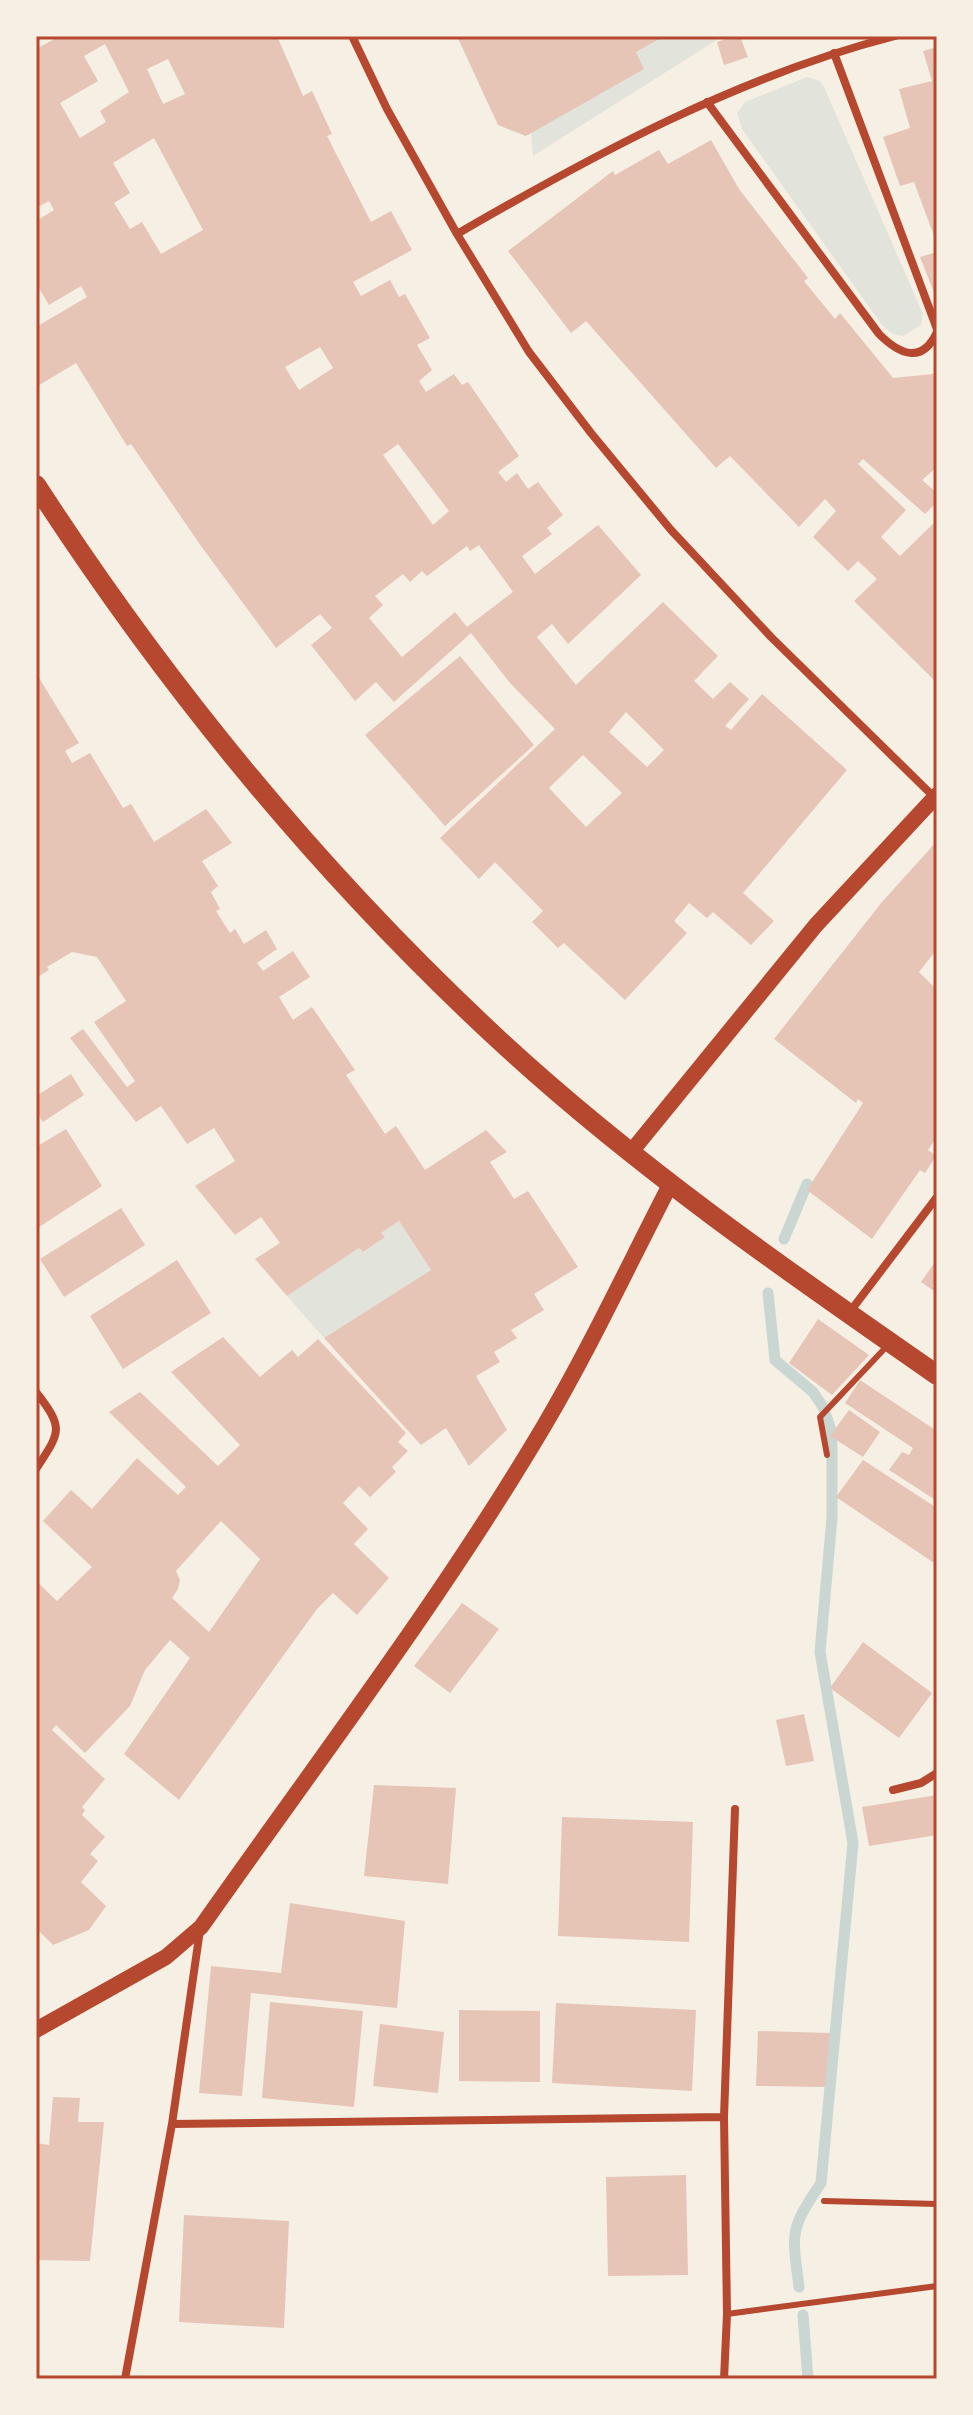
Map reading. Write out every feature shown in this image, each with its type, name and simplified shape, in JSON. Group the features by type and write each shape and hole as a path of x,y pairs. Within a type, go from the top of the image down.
{"main road":[{"path":"36,485 165,671 269,799 387,929 499,1040 671,1183 848,1314 937,1375"},
{"path":"631,1152 816,925 935,796"},
{"path":"36,2030 166,1957 201,1927 495,1505 546,1423 671,1183"}],"street":[{"path":"352,36 387,109 457,234 529,352 591,433 671,530 771,637 935,796"},
{"path":"457,234 534,190 707,102 789,67 895,36"},
{"path":"707,102 879,334 894,349 917,353 933,342 937,330 834,53"},
{"path":"848,1314 937,1197"},
{"path":"36,1392 52,1414 57,1428 56,1439 36,1469"},
{"path":"893,1790 921,1783 937,1773"},
{"path":"724,2379 727,2314 724,2117 735,1809"},
{"path":"125,2379 172,2124 201,1927"},
{"path":"172,2124 724,2117"}],"lane":[{"path":"827,1455 820,1417 890,1343"},
{"path":"824,2201 937,2204"},
{"path":"727,2314 937,2286"}],"shaded area":[{"path":"665,36 723,36 533,156 531,132 636,52"},
{"path":"807,77 820,81 824,87 923,314 921,325 903,336 893,334 882,325 742,129 737,113 745,102"},
{"path":"399,1221 431,1270 324,1338 287,1296 359,1248 363,1252 384,1238 381,1233"}],"building":[{"path":"60,36 277,36 303,96 312,91 332,134 327,136 371,222 391,211 412,250 353,282 361,296 390,280 399,297 405,294 430,338 417,345 432,370 419,381 426,392 454,374 462,385 468,382 519,456 498,472 506,482 517,473 528,489 538,482 563,515 547,528 552,534 522,556 535,574 598,525 641,575 568,644 552,624 537,637 576,685 663,602 718,656 694,681 713,699 730,682 749,699 725,726 731,730 762,694 847,770 743,893 774,921 751,945 713,912 707,918 689,903 674,921 687,933 625,1000 564,943 558,948 532,922 543,911 495,862 479,879 440,838 555,729 510,683 471,633 394,702 376,682 355,701 311,645 332,628 320,614 276,648 131,444 127,446 76,363 36,387 36,327 87,297 81,286 49,305 36,283 36,221 54,210 49,201 36,208 36,49","holes":["105,44 129,92 100,111 106,122 80,138 60,103 98,81 84,56","168,59 185,94 163,104 147,69","154,138 203,230 161,254 142,222 130,229 114,203 130,193 113,163","320,347 333,368 299,390 285,367","398,444 449,511 433,525 383,455","479,545 513,592 467,627 455,612 402,657 369,618 383,605 375,596 403,574 410,582 422,571 427,576 467,546 470,551","626,712 664,750 647,767 609,732","583,755 622,793 586,827 549,788"]},
{"path":"457,36 665,36 636,52 644,69 526,136 498,125"},
{"path":"740,36 748,57 724,65 717,42"},
{"path":"937,47 937,244 914,182 900,186 883,137 910,128 899,89 932,81 923,51"},
{"path":"711,140 739,189 808,278 804,281 835,319 840,313 893,378 933,374 937,387 937,467 922,480 937,493 937,502 925,514 863,459 858,464 906,510 881,537 900,556 937,520 935,681 854,601 877,579 858,561 848,571 813,537 836,511 825,499 799,527 730,456 716,468 586,321 571,333 508,251 613,171 615,175 659,150 668,164"},
{"path":"937,252 937,300 920,257"},
{"path":"460,656 534,745 445,826 365,735"},
{"path":"36,673 79,743 65,751 72,763 90,753 123,808 131,804 154,842 206,809 232,843 202,861 218,886 211,892 220,909 216,911 230,933 235,929 244,944 266,930 277,949 257,963 263,971 293,951 310,977 279,997 293,1020 312,1007 355,1070 346,1075 385,1134 396,1126 425,1170 486,1130 507,1152 490,1162 514,1199 528,1191 578,1267 534,1294 544,1310 511,1330 517,1338 494,1352 500,1362 476,1376 507,1430 469,1466 446,1428 421,1445 324,1338 431,1270 399,1221 381,1233 385,1237 363,1252 359,1248 287,1296 255,1259 280,1243 261,1217 235,1235 195,1186 235,1161 214,1128 187,1144 161,1106 136,1122 70,1038 83,1029 127,1087 135,1081 94,1022 126,1001 97,957 72,952 47,967 49,970 36,978"},
{"path":"937,841 937,949 919,972 933,986 937,980 937,1137 928,1150 936,1156 925,1173 920,1170 872,1239 807,1190 863,1103 858,1099 856,1103 774,1039 882,902"},
{"path":"71,1074 84,1095 43,1122 36,1111 36,1096"},
{"path":"66,1129 102,1186 36,1229 36,1147"},
{"path":"121,1208 145,1245 64,1297 40,1259"},
{"path":"937,1259 937,1293 921,1282"},
{"path":"177,1260 211,1313 123,1369 90,1316"},
{"path":"818,1319 869,1355 832,1395 789,1363"},
{"path":"223,1337 260,1377 292,1350 298,1357 318,1339 406,1433 398,1442 408,1451 392,1467 396,1472 370,1497 359,1486 343,1503 368,1529 354,1544 389,1578 357,1615 333,1593 317,1609 179,1800 124,1754 190,1658 170,1640 145,1670 130,1706 85,1753 56,1725 52,1730 105,1779 82,1807 85,1810 82,1815 105,1837 90,1854 98,1861 81,1882 106,1906 89,1930 53,1945 36,1928 36,1581 57,1601 92,1567 43,1521 71,1490 92,1509 137,1458 178,1495 186,1487 109,1412 140,1392 218,1466 240,1445 171,1372","holes":["221,1521 260,1559 209,1632 172,1598 180,1580 176,1571"]},
{"path":"860,1380 937,1431 937,1501 889,1470 902,1452 909,1455 913,1448 845,1403"},
{"path":"849,1410 880,1432 863,1457 830,1436"},
{"path":"863,1460 937,1508 937,1565 836,1497"},
{"path":"462,1603 499,1629 450,1693 414,1666"},
{"path":"863,1642 932,1693 899,1738 830,1688"},
{"path":"804,1714 814,1761 786,1766 776,1720"},
{"path":"374,1785 456,1788 448,1884 364,1876"},
{"path":"937,1795 937,1835 869,1846 862,1807"},
{"path":"562,1817 693,1822 689,1942 558,1936"},
{"path":"290,1903 405,1921 397,2008 251,1993 242,2096 199,2093 211,1966 281,1973"},
{"path":"270,2002 363,2011 354,2107 262,2098"},
{"path":"556,2003 696,2010 692,2091 552,2083"},
{"path":"459,2010 540,2011 540,2082 459,2081"},
{"path":"380,2024 444,2032 438,2093 373,2086"},
{"path":"758,2031 830,2033 825,2087 756,2086"},
{"path":"53,2097 80,2098 78,2122 104,2122 90,2261 36,2260 36,2143 49,2145"},
{"path":"686,2175 688,2275 608,2276 606,2177"},
{"path":"184,2215 289,2221 284,2328 179,2322"}],"waterway":[{"path":"784,1239 807,1184"},
{"path":"768,1293 775,1360 813,1392 823,1407 831,1430 832,1518 820,1652 853,1843 821,2183 795,2232 799,2287"},
{"path":"803,2315 808,2379"}]}
